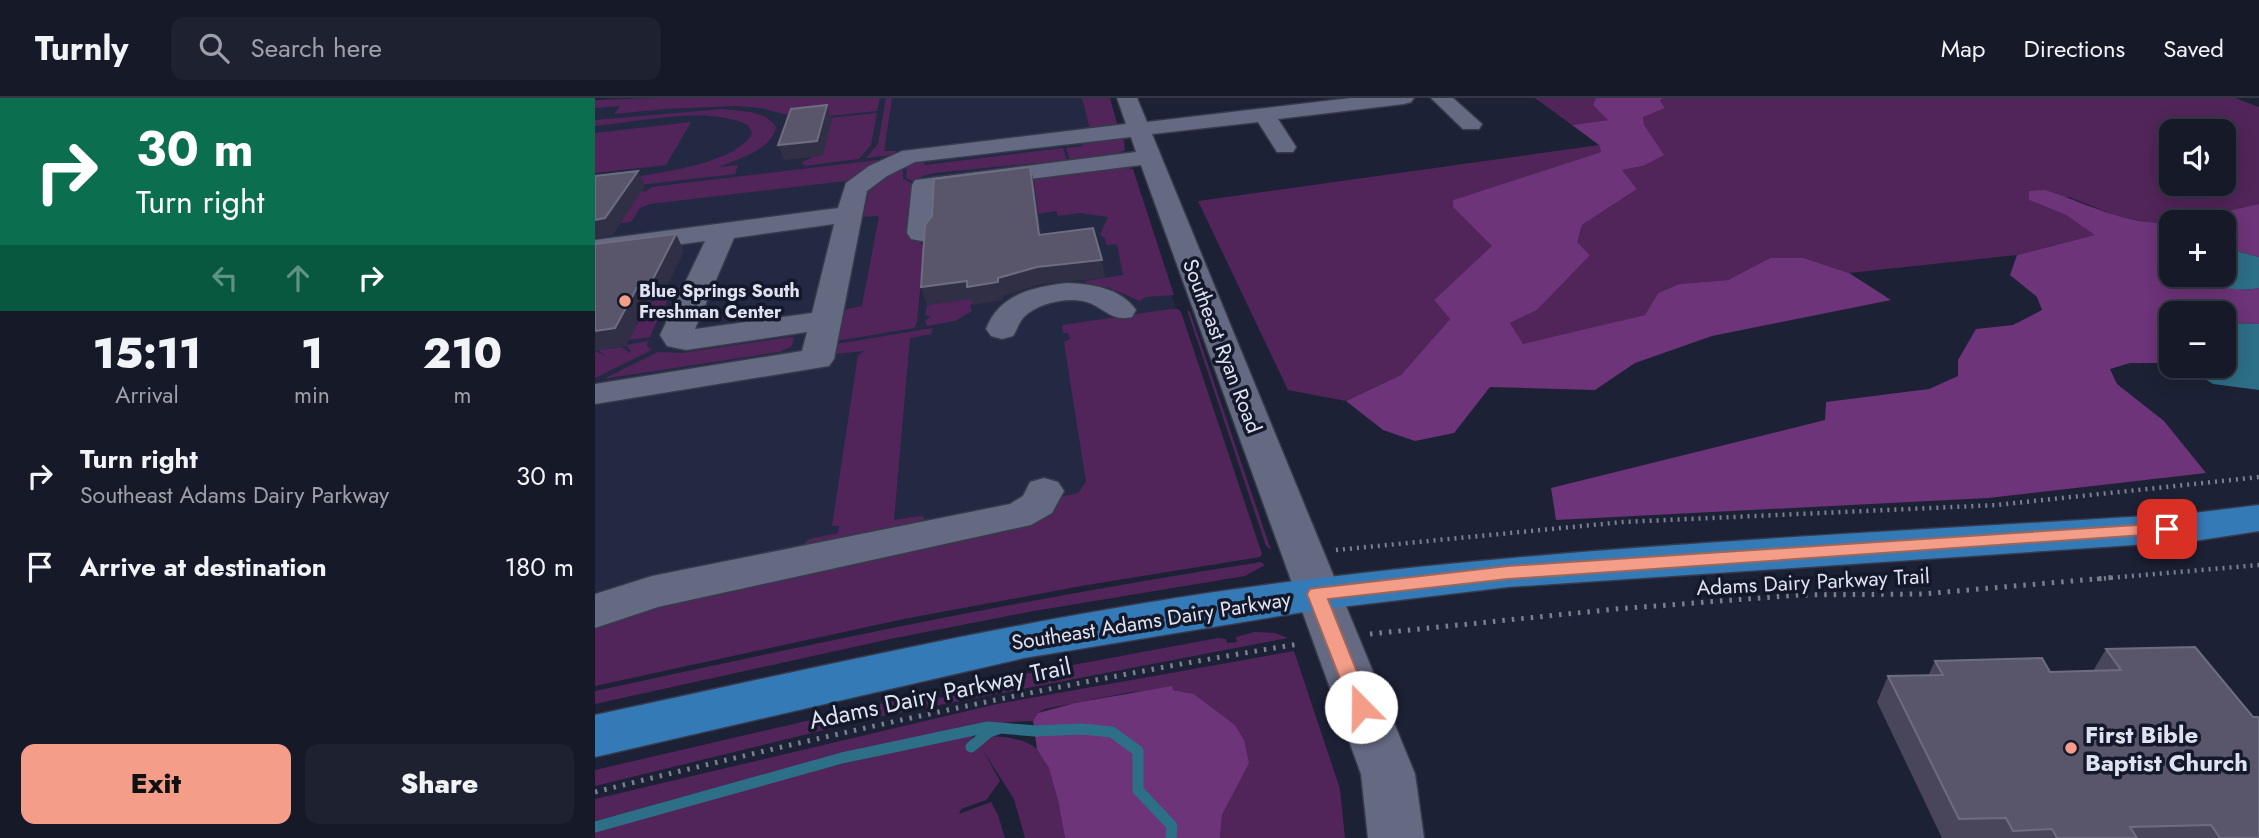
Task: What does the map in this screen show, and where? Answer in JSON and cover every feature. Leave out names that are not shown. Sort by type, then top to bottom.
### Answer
[{"type":"main road","name":"Southeast Adams Dairy Parkway","points":[[595,736],[1320,573],[1508,572],[2181,528],[2259,518]]},
{"type":"street","name":"Southeast Ryan Road","points":[[1127,98],[1143,144],[1320,573],[1388,774],[1396,838]]},
{"type":"street","points":[[921,233],[924,185],[1143,144],[1265,115],[1404,98]]},
{"type":"street","points":[[1441,98],[1471,124]]},
{"type":"street","points":[[1265,115],[1285,147]]},
{"type":"street","points":[[595,394],[817,359],[855,188],[878,171],[910,156],[1143,144]]},
{"type":"street","points":[[595,248],[850,214]]},
{"type":"street","points":[[724,230],[676,335],[678,339],[826,320]]},
{"type":"street","points":[[1002,329],[1008,312],[1038,298],[1066,293],[1100,296],[1121,310]]},
{"type":"street","points":[[595,611],[652,592],[1017,516],[1036,507],[1044,491]]},
{"type":"path","points":[[1320,573],[1623,522],[1997,505],[2259,477]]},
{"type":"path","name":"Adams Dairy Parkway Trail","points":[[1369,634],[1721,601],[1799,595],[1922,594],[2259,565]]},
{"type":"path","name":"Adams Dairy Parkway Trail","points":[[595,792],[886,721],[1295,645]]},
{"type":"shaded area","points":[[880,98],[877,111],[802,119],[761,108],[735,106],[614,114],[620,106],[595,108],[595,100]]},
{"type":"shaded area","points":[[886,98],[892,98],[884,151],[896,151],[894,155],[866,158],[878,144]]},
{"type":"shaded area","points":[[1082,98],[1110,98],[1118,127],[1090,129]]},
{"type":"shaded area","points":[[1108,98],[1251,541],[595,665],[595,100]]},
{"type":"shaded area","points":[[1535,98],[1596,98],[1593,105],[1609,120],[1572,125]]},
{"type":"shaded area","points":[[1596,98],[1664,98],[1660,100],[1665,108],[1643,117],[1644,125],[1664,155],[1643,166],[1622,170],[1637,189],[1582,225],[1577,242],[1590,255],[1537,310],[1510,323],[1523,344],[1645,315],[1658,293],[1679,284],[1728,280],[1770,258],[1804,258],[1849,273],[1891,300],[1712,336],[1635,363],[1595,390],[1490,387],[1454,433],[1415,441],[1383,430],[1346,401],[1401,375],[1450,319],[1434,300],[1492,246],[1453,207],[1453,200],[1601,152],[1599,145],[1572,125],[1608,120],[1593,105]]},
{"type":"shaded area","points":[[1664,98],[2235,98],[2259,107],[2259,204],[2235,210],[2159,210],[2159,224],[2155,224],[2117,216],[2069,197],[2029,200],[2066,215],[2096,235],[2017,255],[1849,273],[1804,258],[1770,258],[1728,280],[1679,284],[1658,293],[1645,315],[1523,345],[1510,323],[1537,310],[1589,254],[1576,242],[1582,225],[1637,189],[1622,170],[1644,166],[1643,116],[1665,108],[1660,100]]},
{"type":"shaded area","points":[[722,109],[759,114],[776,127],[768,142],[761,148],[719,167],[738,165],[735,174],[595,190],[595,182],[656,174],[705,163],[742,145],[752,133],[748,125],[713,116],[673,116],[595,126],[595,120]]},
{"type":"shaded area","points":[[877,113],[871,145],[859,159],[804,166],[802,162],[811,158],[828,118]]},
{"type":"shaded area","points":[[691,122],[666,165],[595,173],[595,133]]},
{"type":"shaded area","points":[[1119,136],[1124,140],[1125,150],[1108,157],[1071,163],[1066,148],[1083,146],[1082,141]]},
{"type":"shaded area","points":[[1599,145],[1601,152],[1453,200],[1453,207],[1493,246],[1434,300],[1450,319],[1401,375],[1346,401],[1288,390],[1198,201]]},
{"type":"shaded area","points":[[1063,148],[1068,164],[1036,168],[1035,163],[934,173],[922,176],[917,183],[906,178],[907,163],[924,161],[925,165]]},
{"type":"shaded area","points":[[886,159],[846,181],[650,204],[640,208],[631,222],[621,223],[616,195],[646,191],[651,187]]},
{"type":"shaded area","points":[[903,165],[903,179],[916,185],[921,244],[924,246],[917,322],[914,328],[836,341],[843,310],[862,306],[879,216],[863,217],[869,190]]},
{"type":"shaded area","points":[[1118,167],[1133,169],[1174,295],[1145,297],[1140,301],[1107,287],[1086,285],[1085,281],[1123,275],[1117,244],[1106,245],[1105,238],[1100,235],[1108,217],[1080,213],[1058,216],[1056,211],[1038,214],[1027,175]]},
{"type":"shaded area","points":[[2045,190],[2123,217],[2159,223],[2159,287],[2259,288],[2259,324],[2236,323],[2236,301],[2159,301],[2159,363],[2130,363],[2110,369],[2117,384],[2164,421],[2206,473],[1988,498],[1556,520],[1551,488],[1825,420],[1826,402],[1929,389],[1958,376],[1958,360],[1976,329],[2013,325],[2042,310],[2037,297],[2010,275],[2017,255],[2095,235],[2066,215],[2029,200],[2029,191]]},
{"type":"shaded area","points":[[2259,204],[2259,257],[2236,251],[2236,210],[2233,210]]},
{"type":"shaded area","points":[[2236,251],[2259,257],[2259,288],[2220,287],[2236,287]]},
{"type":"shaded area","points":[[669,297],[664,307],[655,308],[652,316],[660,314],[650,337],[629,340],[648,302]]},
{"type":"shaded area","points":[[972,298],[972,311],[955,321],[927,326],[925,321],[931,316],[925,315],[927,305]]},
{"type":"shaded area","points":[[1171,309],[1181,312],[1262,554],[1260,557],[904,619],[595,686],[595,623],[633,611],[708,596],[709,592],[1054,510],[1059,497],[1078,493],[1086,482],[1064,342],[1070,339],[1068,333],[1063,333],[1062,325]]},
{"type":"shaded area","points":[[1187,310],[1190,312],[1271,550],[1266,546]]},
{"type":"shaded area","points":[[2236,323],[2259,324],[2259,390],[2213,384],[2203,378],[2236,378]]},
{"type":"shaded area","points":[[933,328],[931,334],[910,338],[894,520],[920,516],[924,517],[924,522],[801,547],[809,539],[838,533],[839,526],[832,526],[858,355],[865,351],[834,354],[836,344]]},
{"type":"shaded area","points":[[794,338],[792,346],[779,352],[603,379],[658,352],[682,353]]},
{"type":"shaded area","points":[[648,341],[647,346],[652,350],[595,378],[595,351],[606,356],[598,350],[622,347],[629,353],[631,351],[626,345]]},
{"type":"shaded area","points":[[1261,562],[1265,565],[1245,576],[1034,611],[890,639],[595,704],[595,691],[761,655],[1010,605]]},
{"type":"shaded area","points":[[1254,632],[1275,633],[1288,638],[877,717],[595,786],[595,770],[931,692],[939,692],[939,698],[951,696],[952,689],[959,686],[1218,638],[1226,639],[1227,643],[1237,642],[1236,637]]},
{"type":"shaded area","points":[[1294,651],[1340,789],[1345,838],[1220,838],[1222,815],[1248,763],[1235,725],[1194,694],[1173,690],[1131,692],[1045,709],[1038,713],[1033,721],[959,729],[849,753],[595,821],[595,799],[997,704]]},
{"type":"shaded area","points":[[1172,686],[1173,690],[1194,694],[1235,725],[1244,740],[1249,763],[1222,815],[1220,838],[1065,838],[1049,768],[1037,749],[1033,721],[1038,713],[1075,703]]},
{"type":"shaded area","points":[[975,733],[967,747],[970,750],[976,749],[989,736],[1020,740],[1032,745],[1043,756],[1053,778],[1065,838],[1025,838],[1014,799],[982,749],[1000,781],[986,800],[961,809],[959,814],[991,802],[1005,838],[595,838],[595,829],[786,777]]},
{"type":"building","points":[[827,105],[817,141],[778,145],[791,109]]},
{"type":"building","points":[[1030,167],[1039,235],[1093,228],[1102,260],[1037,267],[998,278],[998,282],[967,287],[967,281],[921,287],[925,225],[932,216],[934,179]]},
{"type":"building","points":[[638,171],[605,218],[595,220],[595,176]]},
{"type":"building","points":[[676,234],[651,283],[639,284],[615,328],[595,331],[595,244]]},
{"type":"building","name":"First Bible Baptist Church","points":[[2195,647],[2253,717],[2259,718],[2259,838],[2220,838],[2211,825],[2130,827],[2137,838],[2057,838],[2052,829],[2013,831],[2006,818],[1959,819],[1888,676],[1943,675],[1935,661],[2042,658],[2050,672],[2121,670],[2106,649]]},
{"type":"waterway","points":[[595,827],[842,758],[988,727],[1035,731],[1082,729],[1112,732],[1138,751],[1138,790],[1172,826],[1171,838]]},
{"type":"waterway","points":[[971,747],[989,732],[998,729]]},
{"type":"place","name":"Blue Springs South Freshman Center","points":[[625,301]]},
{"type":"place","name":"First Bible Baptist Church","points":[[2071,748]]},
{"type":"route","points":[[1361,707],[1316,594],[1508,572],[2167,529]]}]
